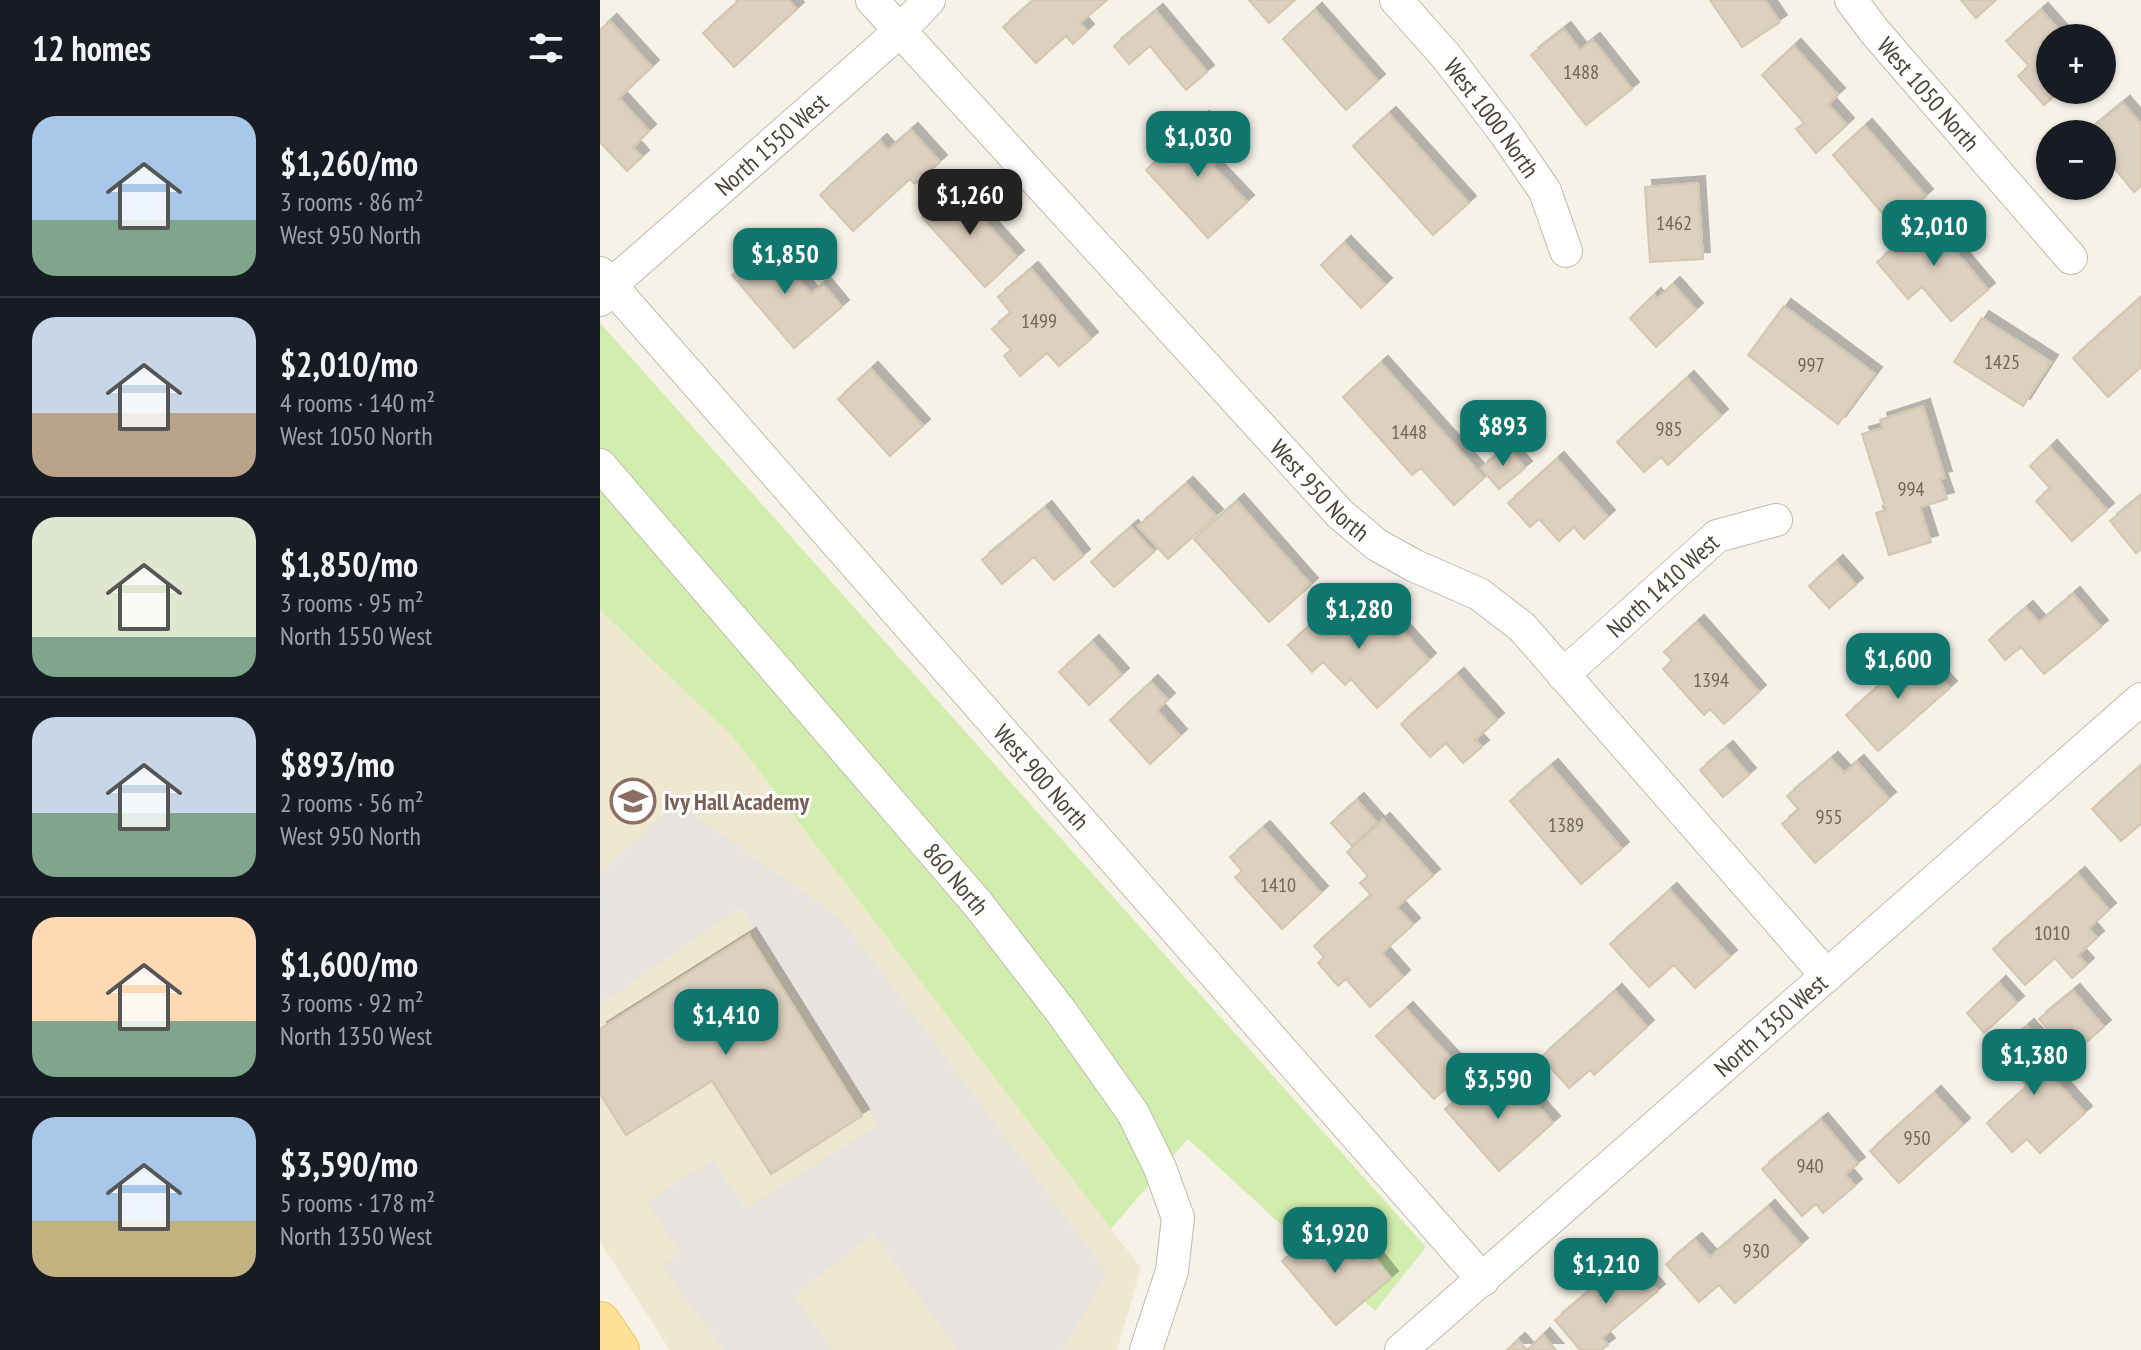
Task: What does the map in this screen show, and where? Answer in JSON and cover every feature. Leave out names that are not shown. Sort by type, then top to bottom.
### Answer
[{"type":"main road","points":[[600,1322],[619,1350]]},
{"type":"street","name":"West 950 North","points":[[872,0],[1340,514],[1377,545],[1415,566],[1479,594],[1522,627],[1827,976]]},
{"type":"street","name":"North 1550 West","points":[[604,286],[900,31],[929,0]]},
{"type":"street","name":"West 1000 North","points":[[1396,0],[1446,56],[1545,191],[1566,251]]},
{"type":"street","name":"West 1050 North","points":[[1851,0],[1875,32],[2071,258]]},
{"type":"street","name":"West 900 North","points":[[604,286],[1483,1280]]},
{"type":"street","name":"860 North","points":[[600,465],[978,904],[1063,1014],[1133,1113],[1160,1168],[1178,1218],[1172,1271],[1146,1350]]},
{"type":"street","name":"North 1410 West","points":[[1563,675],[1717,536],[1776,520]]},
{"type":"street","name":"North 1350 West","points":[[1401,1350],[2141,699]]},
{"type":"shaded area","points":[[600,610],[733,737],[1141,1268],[1117,1350],[670,1350],[600,1242]]},
{"type":"shaded area","points":[[676,802],[841,919],[1107,1273],[1063,1350],[959,1350],[873,1234],[793,1296],[833,1350],[724,1350],[662,1265],[681,1252],[647,1202],[712,1160],[745,1209],[878,1125],[741,907],[600,1004],[600,873]]},
{"type":"green space","points":[[600,323],[1426,1247],[1375,1311],[1188,1139],[1111,1229],[733,737],[600,610]]},
{"type":"building","points":[[736,0],[789,0],[797,9],[734,67],[703,33],[738,2]]},
{"type":"building","points":[[1034,0],[1107,0],[1080,23],[1087,31],[1073,44],[1066,36],[1036,63],[1003,27]]},
{"type":"building","points":[[1249,0],[1295,0],[1269,23]]},
{"type":"building","points":[[1710,0],[1765,0],[1780,22],[1742,47]]},
{"type":"building","points":[[1961,0],[1996,0],[1976,18]]},
{"type":"building","points":[[1315,10],[1378,81],[1346,110],[1283,39]]},
{"type":"building","points":[[2041,10],[2054,24],[2036,24],[2036,96],[2018,76],[2029,66],[2006,41]]},
{"type":"building","points":[[1156,11],[1207,72],[1186,90],[1150,46],[1129,64],[1114,46]]},
{"type":"building","points":[[610,21],[652,67],[619,98],[649,131],[633,147],[642,157],[627,171],[600,142],[600,30]]},
{"type":"building","points":[[1564,29],[1580,50],[1593,40],[1632,89],[1586,125],[1531,55]]},
{"type":"building","points":[[1794,46],[1838,95],[1828,104],[1847,125],[1816,153],[1796,129],[1804,123],[1762,75]]},
{"type":"building","points":[[2123,103],[2141,124],[2141,186],[2134,192],[2116,170],[2116,120],[2102,120]]},
{"type":"building","points":[[1389,114],[1469,203],[1433,235],[1353,146]]},
{"type":"building","points":[[1202,118],[1230,149],[1212,165],[1247,202],[1208,238],[1146,170]]},
{"type":"building","points":[[1865,126],[1926,196],[1893,226],[1833,155]]},
{"type":"building","points":[[911,130],[940,162],[915,184],[910,179],[853,231],[820,195],[880,141],[888,150]]},
{"type":"building","points":[[1698,183],[1703,259],[1650,262],[1645,187]]},
{"type":"building","points":[[954,187],[1017,257],[985,287],[922,217]]},
{"type":"building","points":[[1936,212],[1959,241],[1952,247],[1988,290],[1951,321],[1922,287],[1908,299],[1877,262]]},
{"type":"building","points":[[1344,243],[1385,285],[1361,308],[1321,265]]},
{"type":"building","points":[[769,244],[811,294],[823,284],[842,307],[794,348],[732,275]]},
{"type":"building","points":[[1031,269],[1091,339],[1059,366],[1047,353],[1020,376],[1004,356],[1011,350],[992,329],[1011,313],[998,297]]},
{"type":"building","points":[[1673,284],[1696,310],[1656,347],[1630,318],[1654,295],[1657,299]]},
{"type":"building","points":[[2141,297],[2141,367],[2108,397],[2073,358]]},
{"type":"building","points":[[1784,306],[1875,374],[1838,424],[1748,355]]},
{"type":"building","points":[[1982,318],[2051,362],[2023,406],[1954,362]]},
{"type":"building","points":[[1381,363],[1484,478],[1454,505],[1421,468],[1412,475],[1343,397]]},
{"type":"building","points":[[871,369],[923,426],[890,456],[838,399]]},
{"type":"building","points":[[1687,378],[1721,416],[1668,465],[1661,457],[1644,472],[1617,442]]},
{"type":"building","points":[[1923,406],[1945,478],[1940,479],[1947,499],[1920,507],[1931,542],[1889,555],[1876,513],[1886,510],[1862,434],[1883,428],[1880,420]]},
{"type":"building","points":[[1507,446],[1525,468],[1499,489],[1481,468]]},
{"type":"building","points":[[2050,447],[2107,510],[2072,541],[2036,501],[2050,488],[2030,466]]},
{"type":"building","points":[[1557,459],[1608,517],[1584,539],[1574,527],[1559,541],[1539,519],[1530,527],[1508,503]]},
{"type":"building","points":[[1186,484],[1216,516],[1168,559],[1138,526]]},
{"type":"building","points":[[2141,495],[2141,549],[2136,553],[2110,521]]},
{"type":"building","points":[[1237,501],[1311,585],[1269,622],[1194,539]]},
{"type":"building","points":[[1045,508],[1083,556],[1054,580],[1034,557],[1002,584],[982,560]]},
{"type":"building","points":[[1131,527],[1154,552],[1114,587],[1091,562]]},
{"type":"building","points":[[1836,562],[1856,585],[1829,608],[1809,586]]},
{"type":"building","points":[[2073,594],[2101,627],[2044,674],[2021,647],[2005,660],[1989,640],[2026,608],[2039,623]]},
{"type":"building","points":[[1342,596],[1365,621],[1372,614],[1394,638],[1402,630],[1429,660],[1377,708],[1351,679],[1345,685],[1323,662],[1312,672],[1288,645]]},
{"type":"building","points":[[1697,622],[1759,692],[1724,724],[1710,709],[1704,715],[1663,669],[1672,660],[1664,652]]},
{"type":"building","points":[[1092,642],[1122,675],[1089,705],[1059,672]]},
{"type":"building","points":[[1917,652],[1950,688],[1878,751],[1846,715]]},
{"type":"building","points":[[1457,675],[1497,720],[1475,740],[1482,747],[1463,763],[1446,743],[1430,757],[1401,724]]},
{"type":"building","points":[[1151,682],[1168,700],[1157,710],[1180,736],[1150,764],[1110,720]]},
{"type":"building","points":[[1726,748],[1749,775],[1723,797],[1700,770]]},
{"type":"building","points":[[1831,759],[1844,773],[1857,762],[1889,799],[1815,863],[1782,824],[1799,810],[1787,796]]},
{"type":"building","points":[[2141,765],[2141,824],[2121,841],[2092,809]]},
{"type":"building","points":[[1551,766],[1622,849],[1581,884],[1510,801]]},
{"type":"building","points":[[1357,800],[1377,823],[1352,846],[1331,823]]},
{"type":"building","points":[[1383,820],[1433,876],[1397,907],[1413,925],[1382,953],[1403,977],[1370,1007],[1346,979],[1338,986],[1318,963],[1324,957],[1314,946],[1371,895],[1360,883],[1368,876],[1347,852]]},
{"type":"building","points":[[1263,828],[1321,893],[1282,929],[1235,877],[1242,871],[1230,857]]},
{"type":"building","points":[[2078,874],[2109,910],[2089,928],[2097,938],[2078,955],[2087,965],[2072,978],[2055,958],[2025,985],[1993,949]]},
{"type":"building","points":[[1670,890],[1730,957],[1695,988],[1674,965],[1649,987],[1610,944]]},
{"type":"building","points":[[749,935],[862,1116],[771,1174],[712,1081],[626,1135],[600,1094],[600,1029]]},
{"type":"building","points":[[1999,983],[2017,1003],[1984,1033],[1967,1013]]},
{"type":"building","points":[[1615,991],[1647,1027],[1594,1075],[1590,1070],[1569,1088],[1541,1057]]},
{"type":"building","points":[[2073,991],[2104,1027],[2070,1056],[2039,1019]]},
{"type":"building","points":[[1406,1009],[1464,1072],[1434,1099],[1376,1036]]},
{"type":"building","points":[[2027,1026],[2061,1063],[2050,1074],[2085,1113],[2040,1153],[2027,1139],[2012,1152],[1987,1123],[2027,1086],[1997,1053]]},
{"type":"building","points":[[1485,1073],[1515,1106],[1528,1095],[1553,1123],[1499,1171],[1445,1109]]},
{"type":"building","points":[[1934,1093],[1963,1125],[1899,1183],[1870,1151]]},
{"type":"building","points":[[1821,1120],[1858,1164],[1845,1174],[1855,1186],[1823,1213],[1816,1204],[1802,1216],[1762,1169]]},
{"type":"building","points":[[1768,1207],[1801,1245],[1735,1303],[1719,1285],[1699,1302],[1666,1264],[1695,1240],[1710,1257]]},
{"type":"building","points":[[1324,1227],[1353,1261],[1368,1249],[1391,1278],[1336,1325],[1282,1261]]},
{"type":"building","points":[[1629,1257],[1658,1291],[1602,1338],[1608,1345],[1601,1350],[1580,1350],[1555,1320]]},
{"type":"building","points":[[1543,1335],[1556,1350],[1527,1350]]},
{"type":"building","points":[[1518,1340],[1527,1350],[1507,1350]]},
{"type":"place","name":"Ivy Hall Academy","points":[[633,801]]}]
